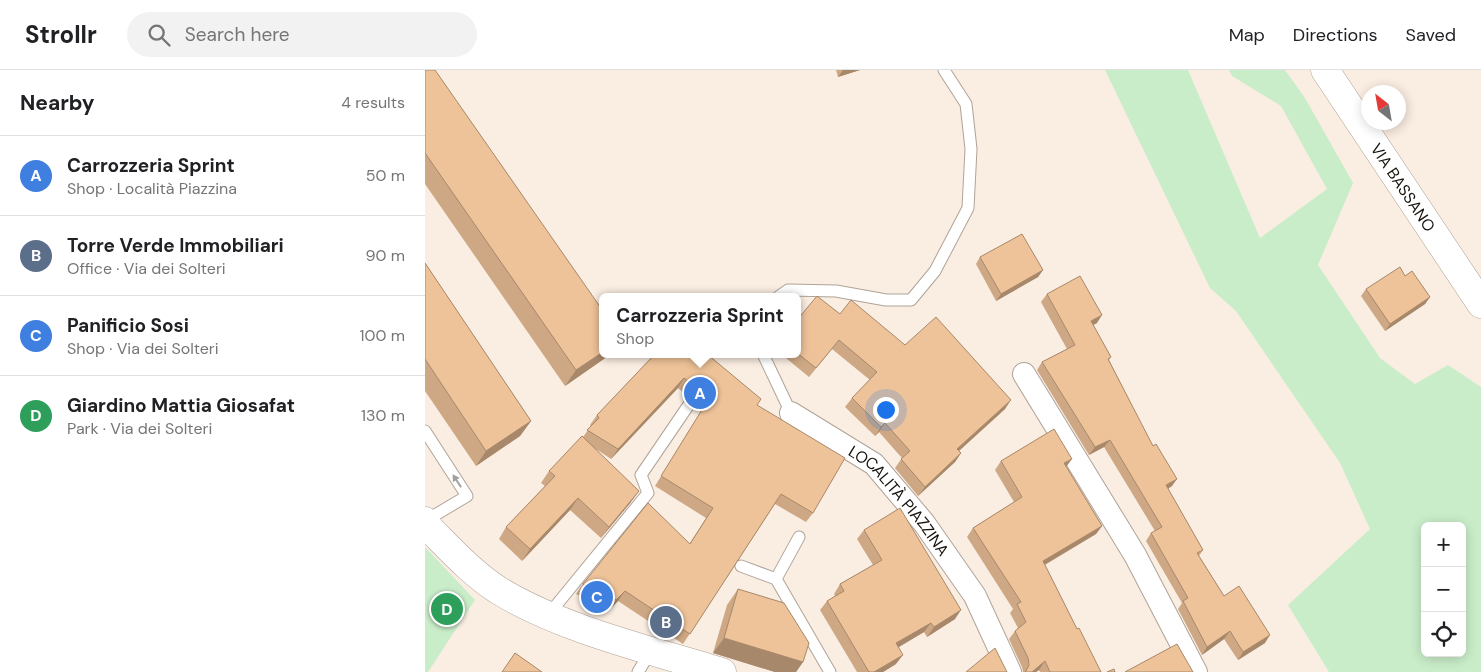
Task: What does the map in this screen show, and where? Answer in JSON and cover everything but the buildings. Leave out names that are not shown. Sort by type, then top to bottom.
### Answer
[{"type":"street","name":"VIA BASSANO","points":[[1325,70],[1481,304]]},
{"type":"street","points":[[1024,374],[1135,555],[1196,672]]},
{"type":"street","name":"LOCALITÀ PIAZZINA","points":[[791,413],[873,464],[923,523],[975,596],[1010,672]]},
{"type":"street","points":[[425,521],[430,529],[475,573],[499,590],[549,614],[607,637],[645,661],[722,672]]},
{"type":"lane","points":[[784,293],[788,290],[836,291],[886,300],[911,300],[935,271],[968,208],[971,149],[966,104],[944,70]]},
{"type":"lane","name":"LOCALITÀ PIAZZINA","points":[[765,358],[791,413]]},
{"type":"lane","points":[[549,614],[648,493],[641,475],[690,403]]},
{"type":"lane","points":[[425,431],[467,496],[425,521]]},
{"type":"lane","points":[[776,579],[799,537]]},
{"type":"lane","points":[[741,566],[776,579],[830,672]]},
{"type":"green space","points":[[1105,70],[1188,70],[1260,238],[1327,189],[1281,106],[1232,76],[1229,70],[1285,70],[1305,98],[1353,183],[1318,265],[1380,358],[1415,384],[1448,365],[1481,387],[1481,672],[1329,672],[1288,605],[1370,529],[1340,463],[1236,311],[1210,288]]},
{"type":"green space","points":[[425,547],[475,600],[428,672],[425,672]]},
{"type":"place","name":"Carrozzeria Sprint","points":[[700,393]]},
{"type":"place","name":"Panificio Sosi","points":[[597,597]]},
{"type":"place","name":"Giardino Mattia Giosafat","points":[[447,609]]},
{"type":"place","name":"Torre Verde Immobiliari","points":[[666,622]]}]
